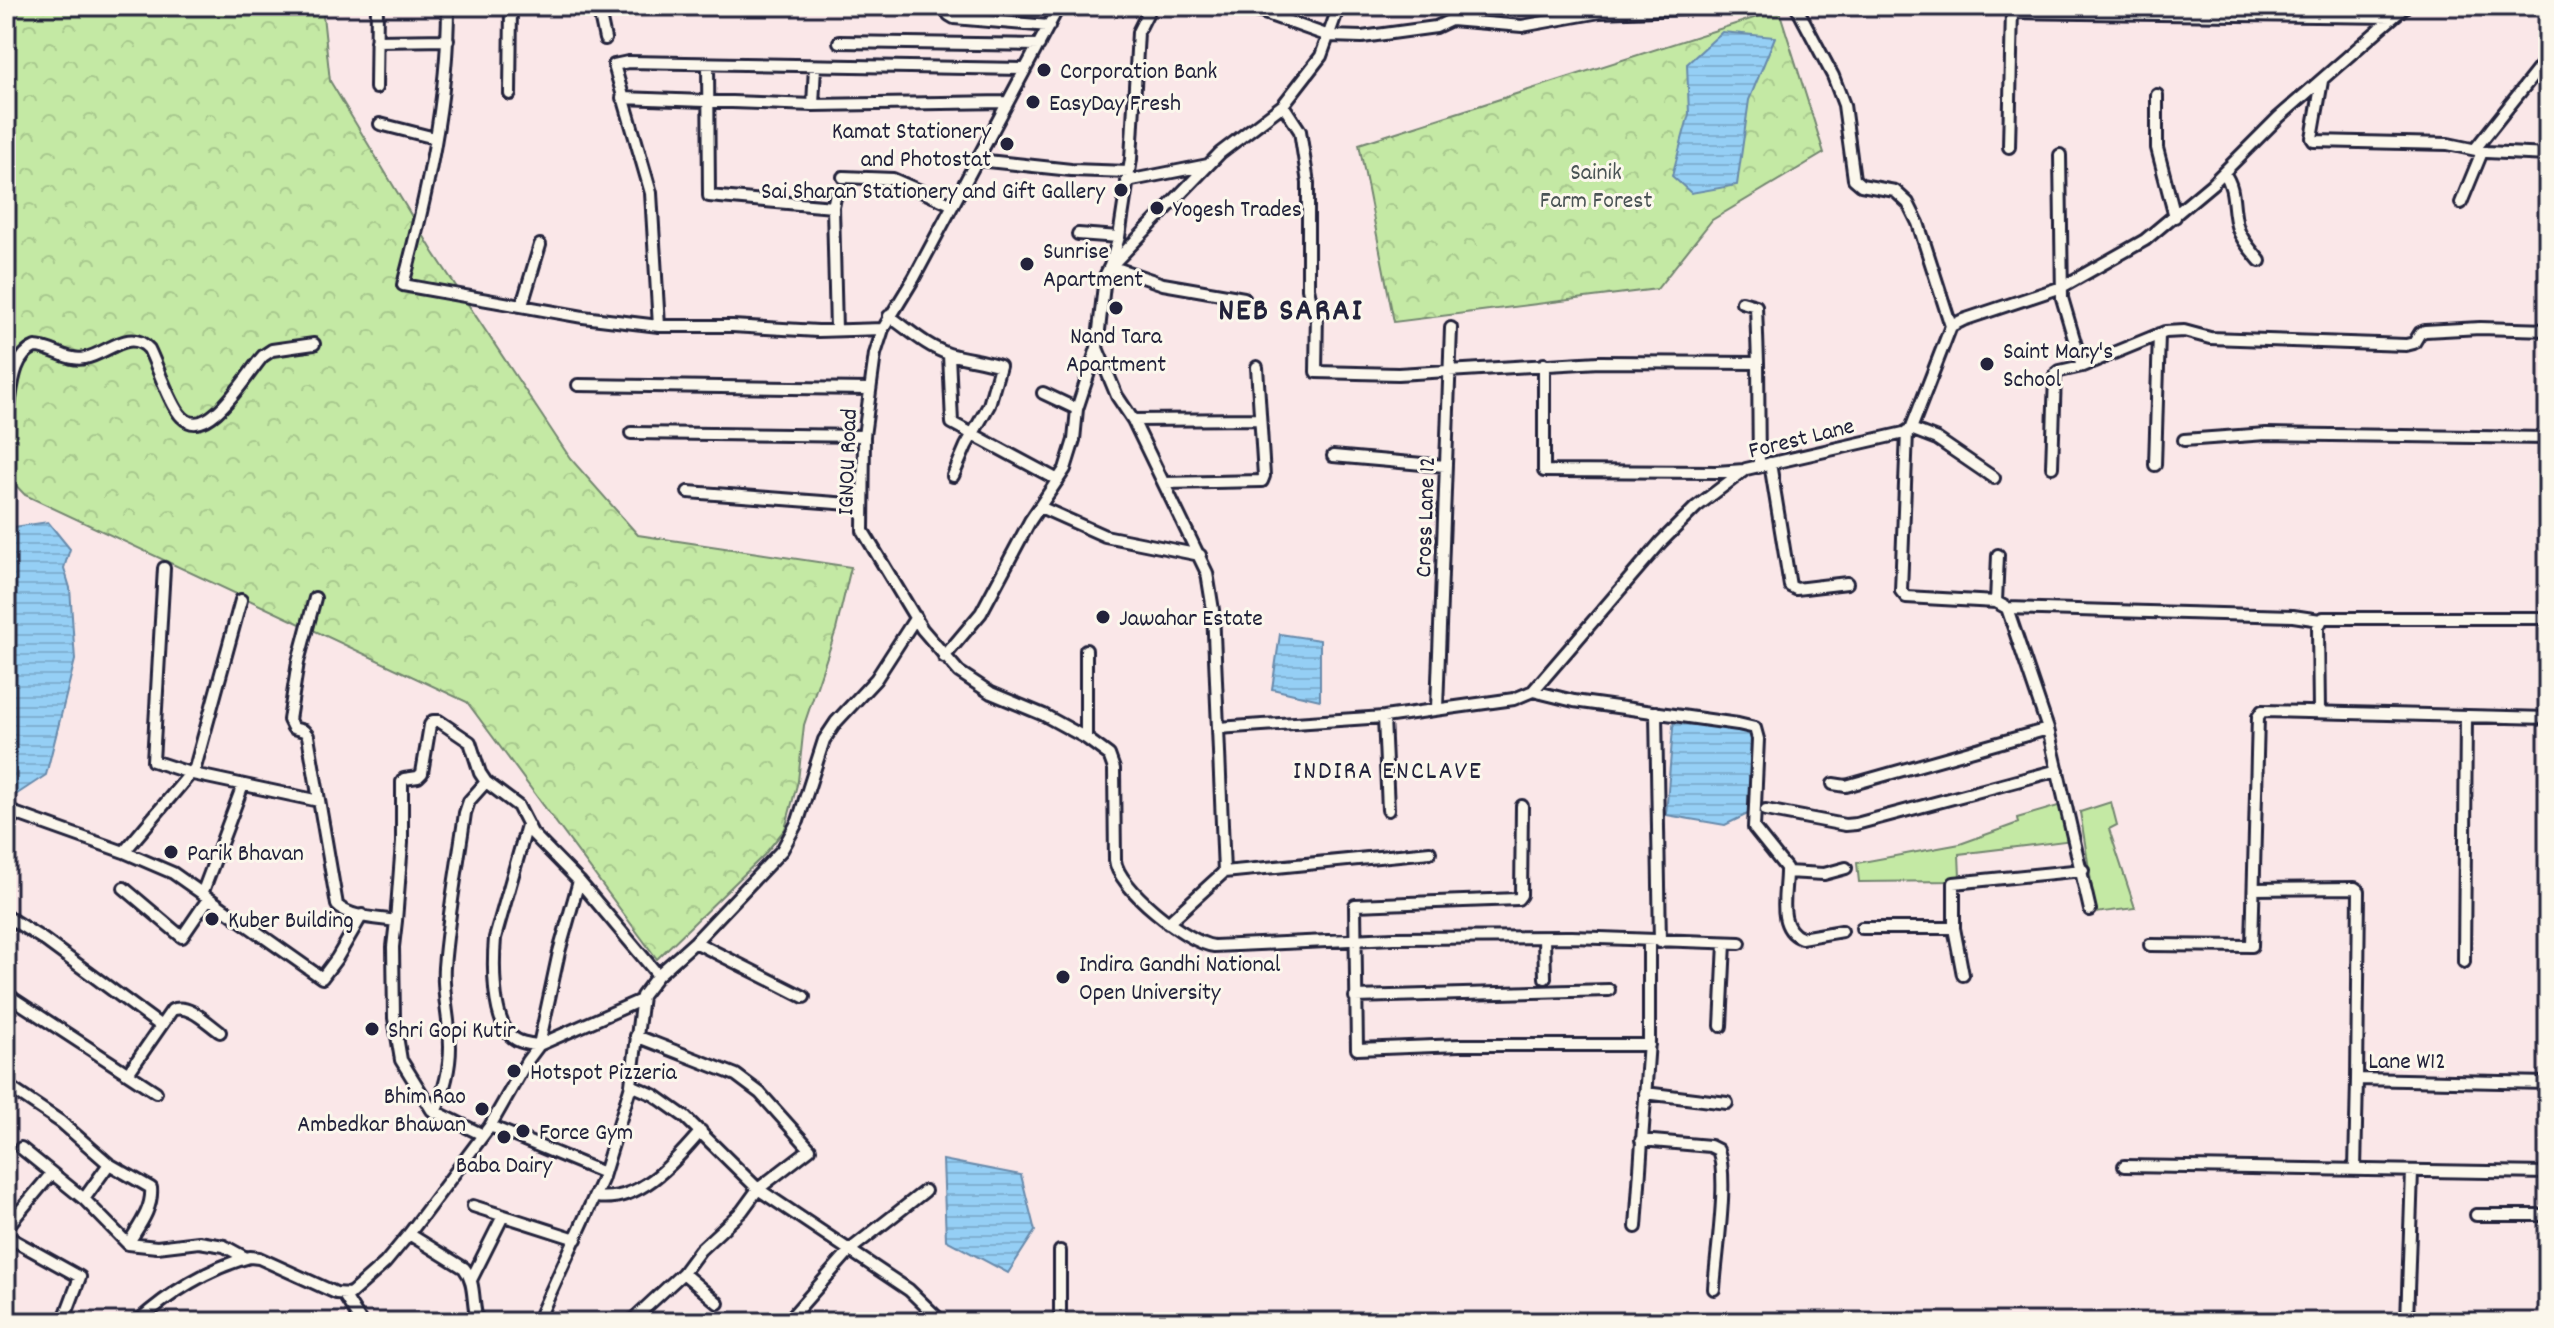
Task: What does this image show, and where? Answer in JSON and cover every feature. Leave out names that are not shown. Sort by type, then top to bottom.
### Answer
[{"type":"street","points":[[376,88],[377,6]]},
{"type":"street","points":[[448,6],[448,40],[427,196],[403,285],[583,317],[659,326],[883,329]]},
{"type":"street","points":[[510,94],[511,6]]},
{"type":"street","points":[[598,6],[605,39]]},
{"type":"street","points":[[945,6],[954,18],[1049,26]]},
{"type":"street","name":"IGNOU Road","points":[[1059,6],[914,278],[883,329],[864,436],[863,531],[922,629],[959,672],[991,693],[1044,715],[1086,738],[1109,755],[1113,764],[1115,860],[1118,873],[1168,923],[1198,943],[1214,946],[1394,938],[1740,943]]},
{"type":"street","points":[[944,657],[981,613],[1070,454],[1077,409],[1097,348],[1105,276],[1119,237],[1128,176],[1138,32],[1151,6]]},
{"type":"street","points":[[1226,6],[1261,12],[1329,36],[1362,37],[1436,27],[1451,20],[1522,26],[1600,12],[1696,6]]},
{"type":"street","points":[[1110,266],[1220,153],[1283,105],[1321,56],[1339,6]]},
{"type":"street","points":[[1796,6],[1833,76],[1844,105],[1854,179],[1861,185],[1895,191],[1908,203],[1918,223],[1951,326],[1909,430],[1902,594],[1906,597],[1996,602],[2007,608],[2293,616],[2320,620],[2327,616],[2548,618]]},
{"type":"street","points":[[1951,326],[2062,287],[2135,246],[2175,217],[2279,117],[2406,6]]},
{"type":"street","points":[[2009,147],[2012,9],[2393,17]]},
{"type":"street","points":[[376,41],[448,40]]},
{"type":"street","points":[[839,42],[1039,45]]},
{"type":"street","points":[[2461,203],[2478,151],[2548,57]]},
{"type":"street","points":[[659,326],[651,193],[614,65],[628,62],[1023,69]]},
{"type":"street","points":[[708,64],[709,196],[833,207]]},
{"type":"street","points":[[813,105],[815,66]]},
{"type":"street","points":[[2322,81],[2314,141],[2448,144],[2478,151],[2548,155]]},
{"type":"street","points":[[2157,95],[2157,148],[2175,217]]},
{"type":"street","points":[[622,98],[813,105],[1006,102]]},
{"type":"street","points":[[1283,105],[1300,131],[1308,183],[1308,288],[1317,315],[1314,371],[1398,374],[1544,364],[1758,363]]},
{"type":"street","points":[[380,124],[435,138]]},
{"type":"street","points":[[2060,155],[2062,287],[2068,325],[2082,366]]},
{"type":"street","points":[[978,160],[1128,176],[1208,165]]},
{"type":"street","points":[[2224,173],[2232,186],[2240,235],[2260,261]]},
{"type":"street","points":[[843,177],[893,179],[953,205]]},
{"type":"street","points":[[836,193],[833,207],[836,330]]},
{"type":"street","points":[[1078,234],[1119,237]]},
{"type":"street","points":[[522,305],[540,245]]},
{"type":"street","points":[[1110,266],[1163,284],[1244,298]]},
{"type":"street","points":[[1742,302],[1756,306],[1759,467]]},
{"type":"street","points":[[889,316],[922,340],[949,354],[981,359],[1000,366],[989,405],[953,476]]},
{"type":"street","name":"Cross Lane 12","points":[[1437,708],[1451,328]]},
{"type":"street","points":[[2052,467],[2054,378],[2060,371],[2082,366],[2159,334],[2178,330],[2210,338],[2406,345],[2414,343],[2425,331],[2548,330]]},
{"type":"street","points":[[2155,465],[2159,334]]},
{"type":"street","points":[[6,420],[16,368],[23,355],[35,347],[83,359],[127,340],[140,341],[149,349],[180,416],[192,423],[217,414],[263,356],[272,350],[314,344]]},
{"type":"street","points":[[1097,348],[1117,396],[1133,420],[1200,555],[1211,586],[1224,872]]},
{"type":"street","points":[[949,354],[952,423],[1058,480]]},
{"type":"street","points":[[1544,364],[1544,471],[1702,472],[1746,469]]},
{"type":"street","points":[[1165,483],[1262,481],[1264,471],[1257,367]]},
{"type":"street","points":[[578,385],[870,389]]},
{"type":"street","points":[[1043,393],[1077,409]]},
{"type":"street","points":[[1133,420],[1259,419]]},
{"type":"street","points":[[1909,430],[1937,439],[1994,478]]},
{"type":"street","name":"Forest Lane","points":[[1533,691],[1661,542],[1696,507],[1746,469],[1909,430]]},
{"type":"street","points":[[631,433],[864,436]]},
{"type":"street","points":[[2184,440],[2266,434],[2548,438]]},
{"type":"street","points":[[1333,456],[1445,466]]},
{"type":"street","points":[[1770,463],[1790,586],[1796,589],[1847,583]]},
{"type":"street","points":[[688,492],[863,505]]},
{"type":"street","points":[[1040,507],[1105,536],[1200,555]]},
{"type":"street","points":[[1996,602],[1998,555]]},
{"type":"street","points":[[164,568],[152,759],[157,764],[193,774],[319,801]]},
{"type":"street","points":[[315,598],[298,662],[289,720],[293,728],[304,731],[308,736],[337,906],[362,915],[396,921]]},
{"type":"street","points":[[124,852],[193,774],[241,600]]},
{"type":"street","points":[[2007,608],[2048,729],[2090,910]]},
{"type":"street","points":[[537,1322],[596,1197],[604,1173],[631,1085],[641,1000],[658,975],[695,942],[782,850],[798,821],[824,740],[836,722],[876,679],[916,617]]},
{"type":"street","points":[[2319,712],[2320,620]]},
{"type":"street","points":[[1086,650],[1086,738]]},
{"type":"street","points":[[1218,728],[1384,717],[1514,699],[1533,691],[1561,699],[1755,728],[1758,739],[1754,828],[1781,859],[1786,872],[1785,917],[1796,936],[1842,931]]},
{"type":"street","points":[[2150,945],[2250,947],[2252,944],[2259,715],[2266,710],[2548,718]]},
{"type":"street","points":[[1636,1227],[1655,942],[1656,712]]},
{"type":"street","points":[[2464,962],[2466,716]]},
{"type":"street","points":[[1384,717],[1388,810]]},
{"type":"street","points":[[604,1173],[435,1113],[411,1079],[397,1047],[393,947],[402,843],[402,782],[405,778],[418,777],[422,773],[431,723],[436,720],[442,722],[470,742],[486,782],[518,806],[527,825],[658,975]]},
{"type":"street","points":[[1833,784],[1846,786],[2048,729]]},
{"type":"street","points":[[1766,810],[1845,825],[1856,824],[2058,770]]},
{"type":"street","points":[[435,1113],[444,1091],[449,1064],[444,969],[465,813],[469,801],[486,782]]},
{"type":"street","points":[[124,888],[182,937],[205,896],[243,785]]},
{"type":"street","points":[[1522,806],[1520,897],[1515,900],[1355,905],[1357,1049],[1460,1045],[1649,1045]]},
{"type":"street","points":[[6,810],[173,873],[322,978],[362,915]]},
{"type":"street","points":[[527,825],[495,938],[495,993],[508,1034],[521,1042],[539,1045],[641,1000]]},
{"type":"street","points":[[1168,923],[1224,872],[1430,852]]},
{"type":"street","points":[[1786,872],[1824,874],[1846,868]]},
{"type":"street","points":[[1963,975],[1954,928],[1952,887],[1957,881],[2083,870]]},
{"type":"street","points":[[344,1295],[355,1291],[385,1263],[409,1234],[487,1130],[539,1045],[559,952],[579,881]]},
{"type":"street","points":[[2254,889],[2355,888],[2359,891],[2357,1079]]},
{"type":"street","points":[[6,916],[43,939],[161,1026]]},
{"type":"street","points":[[1862,928],[1954,928]]},
{"type":"street","points":[[1544,938],[1545,978]]},
{"type":"street","points":[[695,942],[804,997]]},
{"type":"street","points":[[1721,1026],[1725,943]]},
{"type":"street","points":[[1355,997],[1609,990]]},
{"type":"street","points":[[6,1009],[10,996],[156,1092]]},
{"type":"street","points":[[129,1072],[172,1010],[181,1007],[220,1032]]},
{"type":"street","points":[[630,1322],[683,1273],[700,1250],[742,1211],[758,1189],[810,1149],[760,1093],[736,1075],[636,1036]]},
{"type":"street","name":"Lane W12","points":[[2355,1170],[2357,1079],[2548,1083]]},
{"type":"street","points":[[6,1085],[61,1122],[109,1164],[151,1188],[151,1203],[128,1244]]},
{"type":"street","points":[[631,1085],[662,1100],[701,1131],[758,1189],[909,1290],[942,1322]]},
{"type":"street","points":[[1645,1093],[1727,1103]]},
{"type":"street","points":[[596,1197],[615,1197],[665,1172],[701,1131]]},
{"type":"street","points":[[1641,1140],[1710,1146],[1718,1150],[1721,1199],[1714,1289]]},
{"type":"street","points":[[21,1148],[84,1199],[128,1244],[157,1247],[199,1242],[224,1246],[246,1258]]},
{"type":"street","points":[[84,1199],[109,1164]]},
{"type":"street","points":[[2124,1166],[2548,1173]]},
{"type":"street","points":[[2407,1322],[2412,1171]]},
{"type":"street","points":[[6,1228],[52,1173]]},
{"type":"street","points":[[787,1322],[851,1249],[925,1191]]},
{"type":"street","points":[[473,1206],[576,1239]]},
{"type":"street","points":[[2476,1215],[2548,1215]]},
{"type":"street","points":[[471,1280],[503,1216]]},
{"type":"street","points":[[409,1234],[464,1268],[471,1280],[478,1322]]},
{"type":"street","points":[[6,1236],[80,1277],[63,1322]]},
{"type":"street","points":[[1060,1251],[1060,1322]]},
{"type":"street","points":[[137,1322],[176,1292],[246,1258],[259,1258],[344,1295],[361,1322]]},
{"type":"street","points":[[683,1273],[718,1303]]},
{"type":"green space","points":[[6,6],[322,6],[330,81],[434,253],[570,458],[638,535],[851,567],[836,630],[804,725],[798,781],[785,829],[764,855],[657,959],[467,702],[25,495],[6,475]]},
{"type":"green space","name":"Sainik Farm Forest","points":[[1779,10],[1824,153],[1712,220],[1657,289],[1394,322],[1359,144]]},
{"type":"green space","points":[[2111,802],[2117,825],[2109,829],[2135,908],[2096,913],[2080,812]]},
{"type":"green space","points":[[2065,804],[2073,840],[1959,854],[1960,877],[1956,881],[1859,882],[1857,863],[1960,844],[2018,823],[2017,818]]},
{"type":"water","points":[[1722,32],[1775,37],[1749,100],[1737,185],[1691,193],[1672,176],[1689,114],[1687,64]]},
{"type":"water","points":[[48,522],[70,549],[64,568],[70,588],[75,660],[46,775],[11,798],[6,796],[6,528]]},
{"type":"water","points":[[1280,634],[1320,640],[1320,700],[1272,689]]},
{"type":"water","points":[[1674,716],[1759,727],[1756,810],[1725,825],[1666,815]]},
{"type":"water","points":[[943,1160],[1021,1175],[1035,1231],[1008,1273],[946,1240]]},
{"type":"place","name":"Corporation Bank","points":[[1044,70]]},
{"type":"place","name":"EasyDay Fresh","points":[[1033,102]]},
{"type":"place","name":"Kamat Stationery and Photostat","points":[[1007,144]]},
{"type":"place","name":"Sai Sharan Stationery and Gift Gallery","points":[[1121,190]]},
{"type":"place","name":"Yogesh Trades","points":[[1157,208]]},
{"type":"place","name":"Sunrise Apartment","points":[[1027,264]]},
{"type":"place","name":"Nand Tara Apartment","points":[[1116,308]]},
{"type":"place","name":"Saint Mary's School","points":[[1987,364]]},
{"type":"place","name":"Jawahar Estate","points":[[1103,617]]},
{"type":"place","name":"Parik Bhavan","points":[[171,852]]},
{"type":"place","name":"Kuber Building","points":[[212,919]]},
{"type":"place","name":"Indira Gandhi National Open University","points":[[1063,977]]},
{"type":"place","name":"Shri Gopi Kutir","points":[[372,1029]]},
{"type":"place","name":"Hotspot Pizzeria","points":[[514,1071]]},
{"type":"place","name":"Bhim Rao Ambedkar Bhawan","points":[[482,1109]]},
{"type":"place","name":"Force Gym","points":[[523,1131]]},
{"type":"place","name":"Baba Dairy","points":[[504,1137]]},
{"type":"district","name":"NEB SARAI","points":[[1291,308]]},
{"type":"district","name":"INDIRA ENCLAVE","points":[[1388,769]]}]
